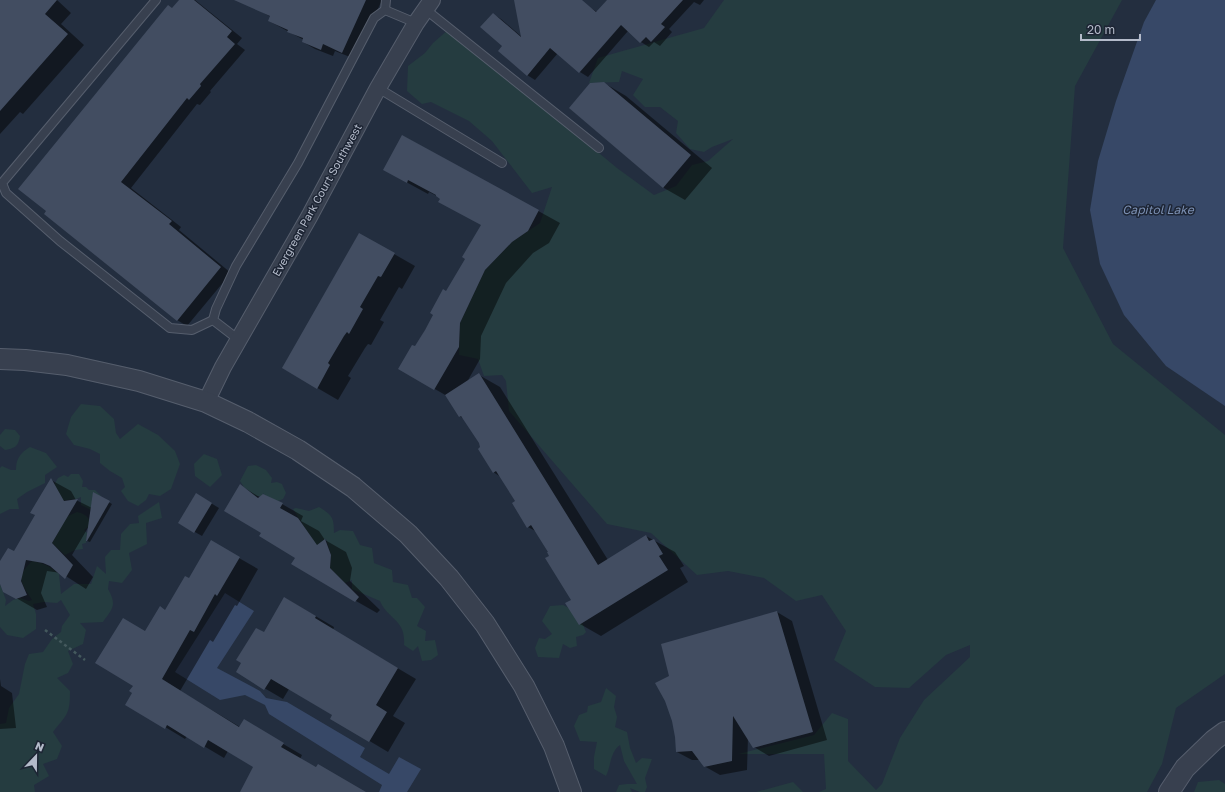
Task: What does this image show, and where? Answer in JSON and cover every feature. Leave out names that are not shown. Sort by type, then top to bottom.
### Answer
[{"type":"street","name":"Evergreen Park Court Southwest","points":[[206,402],[223,367],[309,216],[378,88],[416,23],[429,4]]},
{"type":"street","points":[[0,359],[25,360],[67,365],[139,382],[206,402],[248,422],[298,450],[353,487],[408,534],[449,578],[485,624],[524,686],[554,746],[571,792]]},
{"type":"street","points":[[1170,792],[1185,768],[1214,740],[1225,732]]},
{"type":"lane","points":[[156,0],[2,183],[6,193],[60,241],[170,328],[192,330],[213,320],[216,309],[236,266],[298,163],[374,18],[385,10],[386,0]]},
{"type":"lane","points":[[429,4],[599,148]]},
{"type":"lane","points":[[385,10],[416,23]]},
{"type":"lane","points":[[378,88],[502,163]]},
{"type":"lane","points":[[213,320],[239,340]]},
{"type":"path","points":[[45,630],[85,660]]},
{"type":"green space","points":[[724,0],[1122,0],[1075,86],[1063,248],[1113,344],[1225,435],[1225,674],[1176,708],[1162,764],[1147,792],[819,792],[826,789],[824,754],[738,754],[814,735],[832,713],[848,719],[848,761],[876,790],[882,784],[900,738],[924,700],[970,657],[970,645],[946,655],[909,688],[875,687],[834,660],[846,631],[822,595],[796,601],[764,578],[728,571],[697,575],[651,533],[607,524],[509,411],[506,381],[502,375],[484,376],[478,359],[459,355],[460,323],[485,270],[512,242],[540,223],[552,187],[532,193],[492,141],[469,121],[431,102],[422,104],[407,91],[408,66],[425,53],[433,43],[449,29],[617,168],[654,195],[676,186],[692,165],[708,161],[733,139],[712,147],[704,152],[690,149],[676,133],[678,121],[660,107],[645,107],[633,95],[643,79],[622,71],[619,82],[589,83],[598,58],[704,28]]},
{"type":"green space","points":[[81,404],[100,406],[114,419],[116,433],[120,439],[138,424],[158,435],[175,451],[180,464],[171,489],[160,496],[149,494],[146,500],[138,506],[128,501],[121,491],[125,487],[122,478],[100,463],[100,454],[90,449],[74,445],[66,434],[71,417]]},
{"type":"green space","points":[[5,429],[15,430],[20,436],[16,446],[5,450],[0,446],[0,435]]},
{"type":"green space","points":[[30,447],[46,453],[57,467],[45,475],[45,483],[17,499],[19,509],[10,509],[0,514],[0,468],[2,466],[11,470],[16,470],[19,457]]},
{"type":"green space","points":[[204,454],[217,459],[222,475],[210,487],[195,476],[194,464]]},
{"type":"green space","points":[[256,465],[266,470],[272,478],[271,483],[277,482],[282,484],[286,493],[283,499],[278,501],[264,498],[264,493],[262,496],[256,496],[244,487],[240,481],[248,466]]},
{"type":"green space","points":[[71,474],[79,474],[83,481],[82,487],[86,487],[89,490],[95,490],[101,496],[91,510],[81,505],[81,497],[59,501],[54,485],[58,478],[64,475],[68,477]]},
{"type":"green space","points":[[159,502],[162,518],[146,523],[147,544],[129,553],[132,570],[122,583],[109,581],[108,589],[113,603],[111,610],[103,622],[80,623],[86,630],[83,644],[68,651],[73,664],[68,673],[57,678],[70,691],[70,699],[67,714],[53,732],[62,746],[57,759],[43,764],[49,776],[34,785],[35,792],[0,792],[0,724],[6,723],[9,708],[19,694],[25,664],[29,654],[43,652],[52,639],[61,632],[62,626],[70,615],[61,600],[57,603],[44,602],[33,604],[36,614],[36,629],[23,638],[7,635],[0,627],[0,584],[6,600],[5,606],[13,600],[20,598],[29,601],[32,600],[25,589],[22,576],[23,572],[32,561],[46,565],[59,574],[61,594],[74,584],[91,584],[97,566],[106,574],[105,557],[111,550],[120,550],[121,534],[130,524],[139,523],[138,516]]},
{"type":"green space","points":[[319,507],[327,512],[333,520],[334,533],[340,530],[353,531],[360,545],[372,548],[374,563],[392,570],[393,582],[408,585],[412,598],[417,598],[425,607],[417,626],[426,631],[425,641],[435,640],[438,655],[431,660],[422,661],[418,646],[413,651],[404,645],[402,630],[396,620],[387,612],[380,601],[352,589],[352,580],[345,583],[330,568],[331,555],[326,539],[316,546],[293,509],[296,508],[309,511]]},
{"type":"green space","points":[[77,512],[87,516],[91,525],[84,530],[87,533],[86,543],[82,544],[83,549],[75,550],[65,555],[52,543],[58,533],[55,529],[68,516]]},
{"type":"green space","points":[[563,605],[572,610],[578,616],[586,632],[583,635],[576,637],[577,646],[570,648],[563,644],[559,658],[538,657],[535,648],[539,638],[545,639],[552,634],[542,621],[550,606]]},
{"type":"green space","points":[[606,688],[616,696],[614,707],[617,717],[615,727],[627,732],[630,748],[636,763],[642,758],[652,759],[645,778],[647,787],[645,792],[640,792],[630,788],[632,792],[616,792],[619,785],[637,784],[624,761],[620,745],[612,755],[606,776],[594,769],[594,757],[597,742],[580,741],[574,726],[579,715],[587,712],[588,706],[601,702]]},
{"type":"green space","points":[[1219,780],[1225,784],[1225,792],[1194,792],[1198,782]]},
{"type":"green space","points":[[793,782],[803,792],[756,792]]},
{"type":"water","name":"Capitol Lake","points":[[1156,0],[1225,0],[1225,406],[1166,366],[1124,315],[1100,264],[1090,210],[1098,161],[1116,101],[1144,22]]},
{"type":"water","points":[[225,593],[254,611],[217,668],[260,691],[266,698],[287,702],[365,748],[360,757],[389,774],[399,757],[421,769],[407,792],[379,792],[382,785],[269,714],[265,705],[245,695],[220,700],[175,672]]},
{"type":"building","points":[[0,0],[57,0],[45,14],[68,34],[0,111]]},
{"type":"building","points":[[179,0],[194,0],[232,31],[227,37],[235,44],[200,84],[201,86],[189,100],[187,98],[121,182],[172,221],[169,224],[221,267],[177,321],[44,214],[46,211],[18,189],[168,5],[172,8]]},
{"type":"building","points":[[234,0],[366,0],[342,53],[323,44],[321,50],[302,42],[303,38],[287,32],[288,30],[268,21],[270,16]]},
{"type":"building","points":[[514,0],[582,0],[596,12],[607,0],[683,0],[661,24],[665,27],[651,42],[646,37],[640,43],[621,25],[579,73],[550,48],[527,76],[498,51],[502,46],[480,27],[493,13],[521,37]]},
{"type":"building","points":[[604,82],[691,155],[663,188],[569,108],[590,83]]},
{"type":"building","points":[[402,135],[539,210],[528,231],[512,242],[485,270],[460,323],[459,347],[434,390],[398,369],[412,345],[415,346],[425,330],[433,315],[430,313],[443,289],[446,291],[465,259],[462,257],[481,225],[438,202],[440,199],[436,195],[408,180],[407,183],[383,170]]},
{"type":"building","points":[[359,233],[395,253],[381,277],[378,276],[360,307],[363,309],[349,334],[347,332],[344,336],[328,363],[330,365],[317,389],[282,368]]},
{"type":"building","points":[[479,373],[598,565],[646,535],[649,541],[654,539],[663,554],[659,556],[668,570],[579,625],[565,603],[571,600],[545,558],[549,556],[548,552],[531,525],[527,528],[512,503],[515,501],[496,471],[493,473],[478,449],[480,447],[479,443],[461,416],[459,417],[445,395]]},
{"type":"building","points":[[51,478],[64,501],[78,499],[52,543],[73,565],[65,579],[50,566],[43,563],[26,560],[21,581],[27,595],[16,599],[3,592],[0,584],[0,561],[8,548],[14,551],[35,515],[30,513]]},
{"type":"building","points":[[240,484],[258,498],[263,494],[283,503],[280,508],[298,518],[317,545],[325,539],[331,555],[330,568],[359,597],[355,602],[291,564],[295,558],[259,536],[261,533],[224,511]]},
{"type":"building","points":[[93,492],[110,501],[86,541]]},
{"type":"building","points":[[196,493],[212,503],[194,533],[178,523]]},
{"type":"building","points":[[211,540],[240,557],[217,596],[215,594],[194,632],[190,630],[162,679],[239,727],[244,719],[284,743],[281,747],[316,767],[318,764],[366,792],[240,792],[253,767],[208,740],[204,748],[167,725],[165,729],[125,705],[132,693],[129,691],[133,686],[95,663],[123,618],[145,631],[160,606],[165,610],[185,576],[189,578]]},
{"type":"building","points":[[284,597],[316,616],[315,618],[398,668],[376,705],[387,712],[369,742],[330,719],[332,715],[271,679],[264,690],[236,672],[241,663],[236,660],[256,628],[264,632]]},
{"type":"building","points":[[777,611],[813,732],[753,748],[733,716],[732,761],[704,767],[692,751],[676,752],[672,721],[665,701],[655,683],[669,676],[661,644]]}]
